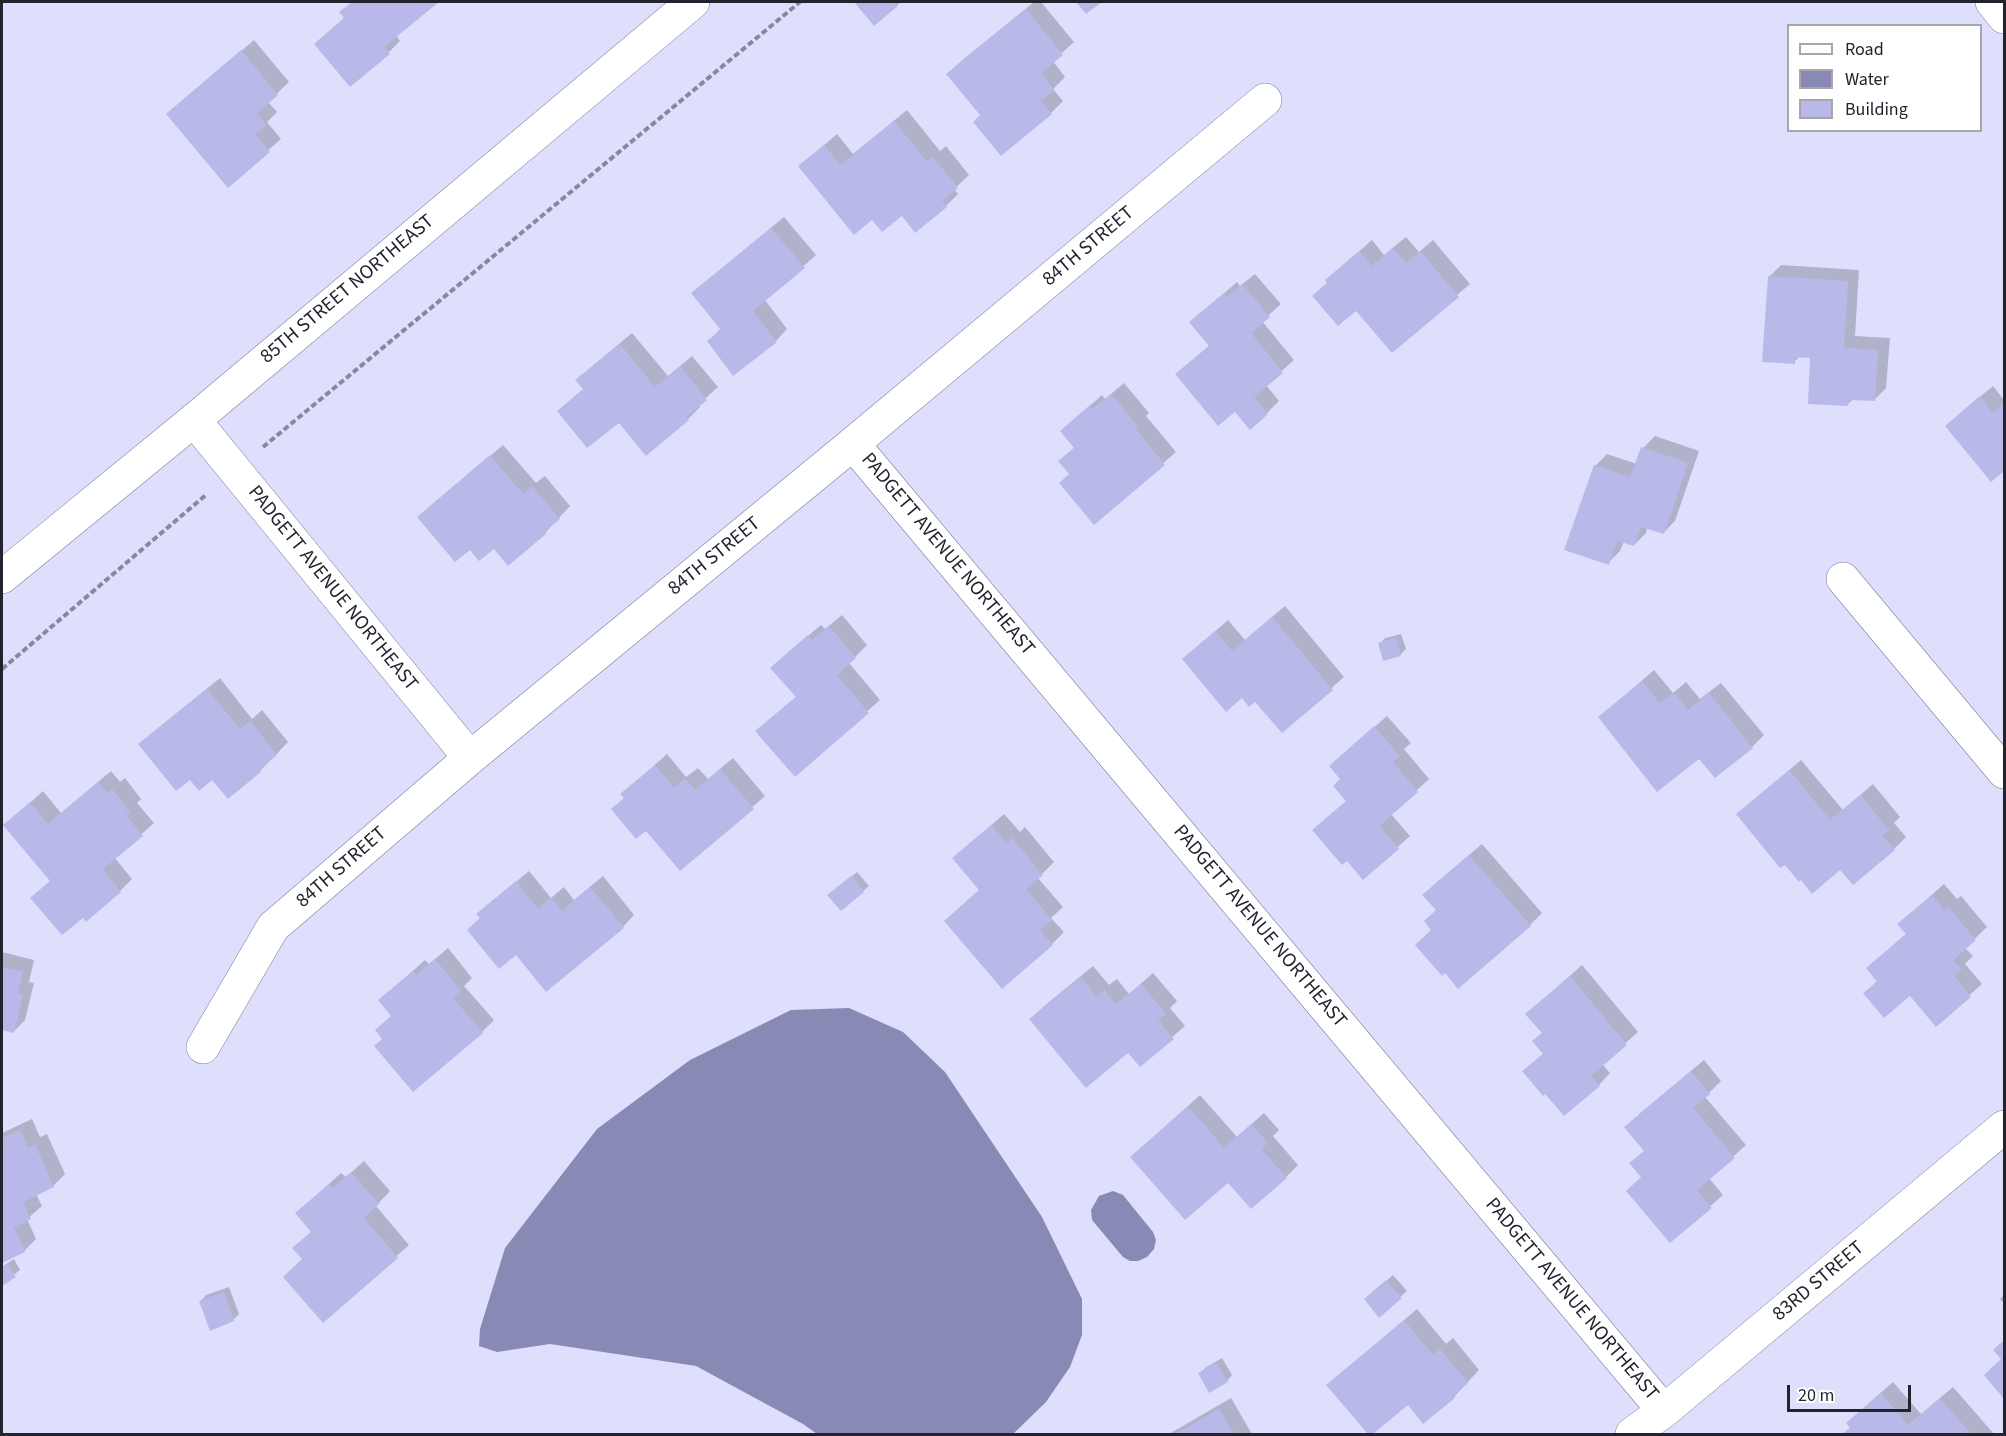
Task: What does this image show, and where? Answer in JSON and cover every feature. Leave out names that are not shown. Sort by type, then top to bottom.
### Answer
[{"type":"street","name":"85TH STREET NORTHEAST","points":[[2,577],[194,420],[693,2]]},
{"type":"street","points":[[1992,2],[2004,17]]},
{"type":"street","name":"84TH STREET","points":[[203,1047],[273,927],[470,758],[854,444],[1265,100]]},
{"type":"street","name":"PADGETT AVENUE NORTHEAST","points":[[194,420],[470,758]]},
{"type":"street","name":"PADGETT AVENUE NORTHEAST","points":[[854,444],[1664,1411]]},
{"type":"street","points":[[1843,579],[2004,772]]},
{"type":"street","name":"83RD STREET","points":[[1632,1434],[1664,1411],[2004,1127]]},
{"type":"path","points":[[262,447],[800,2]]},
{"type":"path","points":[[2,669],[199,501]]},
{"type":"water","points":[[849,1008],[903,1032],[945,1072],[1042,1217],[1082,1299],[1082,1335],[1070,1367],[1046,1402],[1013,1434],[817,1434],[803,1424],[696,1366],[550,1344],[497,1352],[479,1346],[480,1329],[505,1248],[597,1129],[690,1060],[791,1010]]},
{"type":"water","points":[[1113,1191],[1123,1195],[1153,1232],[1156,1240],[1154,1249],[1147,1257],[1138,1261],[1130,1261],[1123,1257],[1092,1220],[1091,1210],[1099,1196]]},
{"type":"building","points":[[352,2],[439,2],[384,47],[390,54],[350,87],[314,44],[344,18],[339,12]]},
{"type":"building","points":[[854,2],[894,2],[898,6],[874,26]]},
{"type":"building","points":[[1076,2],[1102,2],[1086,14]]},
{"type":"building","points":[[1026,9],[1063,55],[1041,73],[1054,90],[1041,101],[1052,114],[1001,156],[973,122],[980,115],[946,74]]},
{"type":"building","points":[[241,50],[278,95],[257,113],[266,125],[255,134],[270,152],[228,188],[166,114]]},
{"type":"building","points":[[894,121],[927,162],[933,157],[958,188],[942,201],[947,207],[915,233],[902,216],[882,232],[872,220],[854,235],[798,166],[824,145],[841,165]]},
{"type":"building","points":[[771,228],[805,268],[753,311],[777,342],[733,376],[707,341],[721,330],[691,293]]},
{"type":"building","points":[[1393,248],[1406,263],[1420,251],[1459,297],[1392,353],[1356,311],[1338,326],[1312,296],[1327,283],[1325,280],[1359,251],[1372,266]]},
{"type":"building","points":[[1768,276],[1848,281],[1844,348],[1878,350],[1875,401],[1849,400],[1848,406],[1808,404],[1810,358],[1795,357],[1795,364],[1762,362]]},
{"type":"building","points":[[1242,284],[1270,317],[1251,333],[1283,373],[1254,397],[1268,414],[1250,430],[1235,412],[1218,426],[1175,374],[1209,346],[1189,322],[1224,293],[1227,297]]},
{"type":"building","points":[[620,344],[655,387],[680,366],[707,400],[686,417],[689,420],[646,456],[619,423],[587,448],[557,411],[583,389],[575,380]]},
{"type":"building","points":[[1111,394],[1138,426],[1135,428],[1165,465],[1094,525],[1059,483],[1069,474],[1058,461],[1074,448],[1060,431],[1090,405],[1092,409]]},
{"type":"building","points":[[1980,396],[1993,413],[2004,404],[2004,471],[1991,482],[1945,426]]},
{"type":"building","points":[[1641,447],[1688,463],[1664,534],[1641,527],[1634,546],[1617,541],[1609,565],[1564,550],[1594,465],[1630,478]]},
{"type":"building","points":[[490,455],[523,494],[532,486],[560,519],[508,566],[494,549],[479,561],[470,550],[455,562],[417,517]]},
{"type":"building","points":[[1272,617],[1333,690],[1282,733],[1255,702],[1249,707],[1242,698],[1226,712],[1182,659],[1215,631],[1232,651]]},
{"type":"building","points":[[829,626],[856,658],[837,675],[869,713],[795,777],[755,731],[796,697],[770,668],[808,635],[812,640]]},
{"type":"building","points":[[1396,638],[1401,656],[1383,661],[1378,643]]},
{"type":"building","points":[[1642,681],[1660,703],[1674,693],[1688,710],[1709,693],[1753,748],[1715,778],[1699,759],[1657,792],[1598,717]]},
{"type":"building","points":[[207,689],[240,729],[250,721],[277,755],[259,770],[261,772],[228,799],[212,780],[199,791],[190,780],[176,791],[138,744]]},
{"type":"building","points":[[1374,726],[1400,756],[1393,762],[1418,792],[1379,826],[1399,849],[1363,880],[1347,861],[1342,865],[1312,830],[1346,801],[1333,786],[1340,779],[1329,766]]},
{"type":"building","points":[[655,765],[674,788],[685,778],[695,790],[720,769],[754,809],[680,871],[646,831],[636,839],[611,809],[624,798],[620,794]]},
{"type":"building","points":[[1789,770],[1830,820],[1860,795],[1889,830],[1882,835],[1895,850],[1853,885],[1840,870],[1812,894],[1785,865],[1780,868],[1736,814]]},
{"type":"building","points":[[98,782],[108,793],[112,789],[130,812],[126,815],[143,836],[103,869],[121,892],[86,922],[83,918],[62,935],[30,898],[50,881],[3,825],[30,802],[48,824]]},
{"type":"building","points":[[991,825],[1007,843],[1012,838],[1043,875],[1026,889],[1052,920],[1040,930],[1053,945],[1002,989],[944,921],[979,890],[952,858]]},
{"type":"building","points":[[1469,855],[1531,926],[1458,989],[1445,973],[1442,976],[1415,945],[1431,930],[1424,921],[1436,910],[1422,895]]},
{"type":"building","points":[[851,876],[864,892],[841,911],[827,895]]},
{"type":"building","points":[[516,881],[538,909],[551,898],[562,911],[590,887],[624,928],[546,992],[516,955],[499,969],[467,930],[480,918],[476,914]]},
{"type":"building","points":[[1932,895],[1944,910],[1948,907],[1976,940],[1953,960],[1962,969],[1954,976],[1971,997],[1936,1027],[1910,996],[1884,1018],[1863,993],[1877,982],[1866,968],[1906,934],[1897,924]]},
{"type":"building","points":[[435,959],[461,991],[453,998],[483,1033],[413,1092],[374,1046],[382,1039],[375,1030],[391,1016],[378,1000],[413,971],[416,975]]},
{"type":"building","points":[[2,967],[23,972],[18,993],[23,995],[14,1033],[2,1030]]},
{"type":"building","points":[[1570,976],[1627,1045],[1591,1076],[1600,1086],[1564,1116],[1522,1071],[1543,1054],[1532,1041],[1542,1033],[1525,1014]]},
{"type":"building","points":[[1081,977],[1096,996],[1104,990],[1116,1004],[1141,984],[1166,1014],[1158,1020],[1174,1039],[1140,1067],[1128,1053],[1086,1088],[1029,1019]]},
{"type":"building","points":[[1691,1071],[1710,1094],[1693,1108],[1735,1158],[1697,1190],[1712,1208],[1670,1243],[1626,1191],[1641,1177],[1629,1163],[1644,1151],[1624,1127]]},
{"type":"building","points":[[1188,1106],[1224,1148],[1251,1124],[1268,1143],[1261,1149],[1287,1178],[1251,1209],[1228,1183],[1185,1220],[1130,1157]]},
{"type":"building","points":[[20,1130],[28,1148],[35,1145],[54,1187],[23,1202],[31,1219],[14,1227],[25,1252],[2,1263],[2,1138]]},
{"type":"building","points":[[351,1172],[379,1204],[364,1218],[398,1258],[323,1323],[283,1277],[302,1259],[292,1248],[311,1232],[295,1213],[329,1184],[333,1188]]},
{"type":"building","points":[[8,1264],[16,1277],[2,1286],[2,1268]]},
{"type":"building","points":[[1386,1280],[1402,1298],[1379,1318],[1364,1299]]},
{"type":"building","points":[[224,1292],[234,1321],[210,1331],[199,1301]]},
{"type":"building","points":[[1404,1320],[1433,1355],[1440,1349],[1468,1383],[1453,1396],[1455,1398],[1423,1424],[1408,1405],[1373,1434],[1368,1434],[1326,1385]]},
{"type":"building","points":[[2004,1340],[2004,1399],[1984,1375],[2001,1359],[1993,1350]]},
{"type":"building","points":[[1216,1363],[1228,1382],[1209,1393],[1198,1373]]},
{"type":"building","points":[[1881,1393],[1908,1425],[1940,1398],[1971,1434],[1842,1434],[1850,1428],[1846,1423]]},
{"type":"building","points":[[1219,1409],[1234,1434],[1176,1434]]}]
